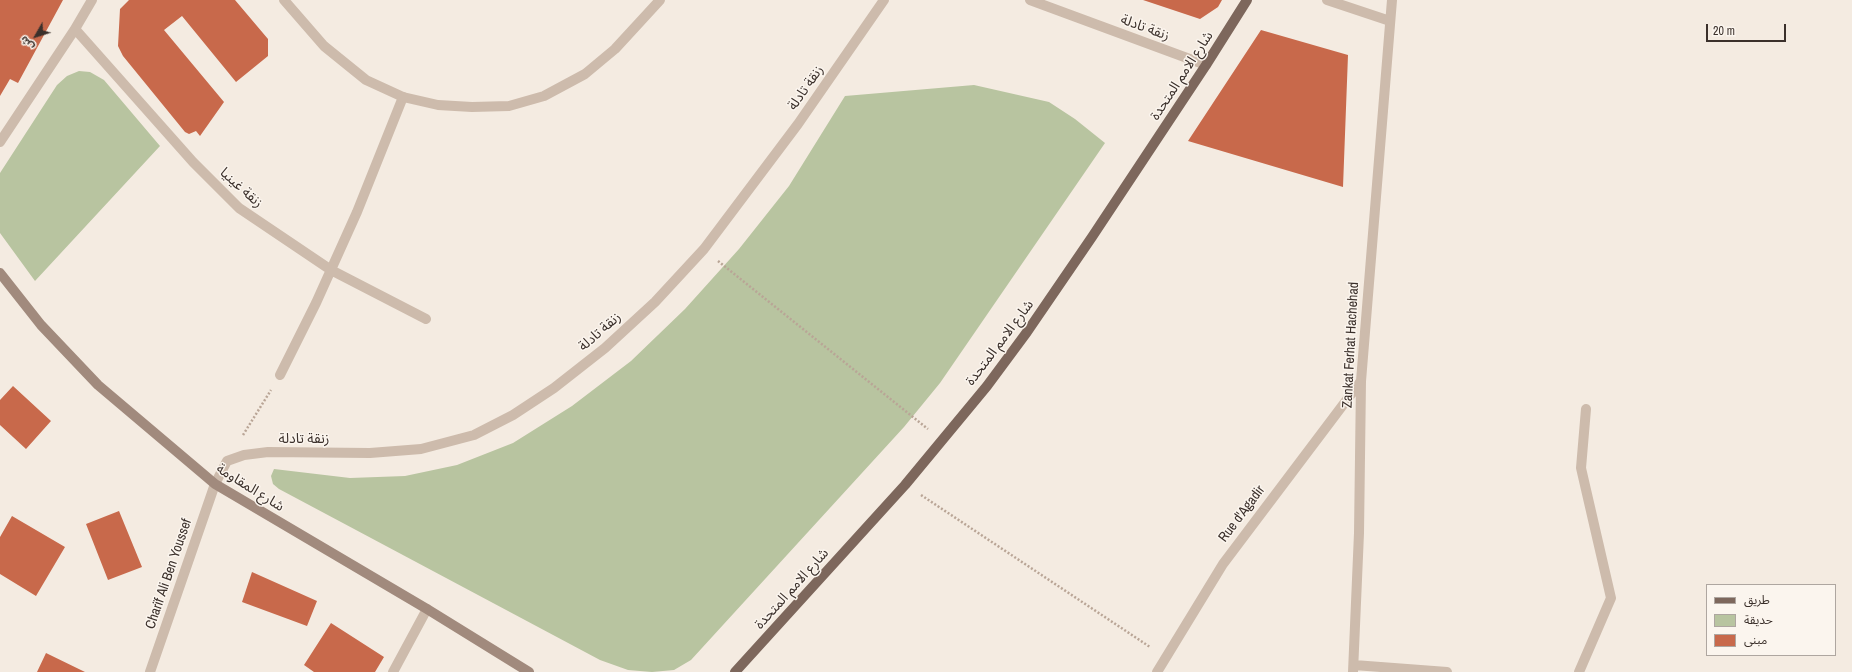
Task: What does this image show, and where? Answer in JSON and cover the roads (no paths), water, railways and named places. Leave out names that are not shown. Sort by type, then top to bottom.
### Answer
[{"type":"main road","name":"شارع الامم المتحدة","points":[[735,672],[905,485],[987,386],[1028,332],[1092,238],[1247,0]]},
{"type":"main road","name":"شارع المقاومة","points":[[0,273],[41,326],[98,385],[215,484],[427,609],[529,672]]},
{"type":"street","points":[[0,142],[75,29],[92,0]]},
{"type":"street","points":[[284,0],[324,46],[366,80],[403,97],[438,105],[472,107],[509,106],[544,96],[585,74],[616,49],[660,0]]},
{"type":"street","name":"زنقة تادلة","points":[[215,484],[227,461],[244,456],[268,452],[370,453],[422,449],[474,435],[513,415],[554,388],[605,348],[655,302],[704,249],[798,124],[884,0]]},
{"type":"street","name":"زنقة تادلة","points":[[1030,0],[1206,65]]},
{"type":"street","points":[[1327,0],[1390,21]]},
{"type":"street","name":"Zankat Ferhat Hachehad","points":[[1354,668],[1359,541],[1362,381],[1392,0]]},
{"type":"street","name":"زنقة غينيا","points":[[75,29],[193,162],[239,208],[331,270],[426,319]]},
{"type":"street","points":[[280,375],[331,270],[403,97]]},
{"type":"street","name":"Rue d'Agadir","points":[[1157,672],[1223,564],[1362,381]]},
{"type":"street","points":[[1579,672],[1611,598],[1581,468],[1586,409]]},
{"type":"street","name":"Charïf Ali Ben Youssef","points":[[150,672],[215,484]]},
{"type":"street","points":[[393,672],[427,609]]},
{"type":"street","points":[[1354,668],[1447,672]]}]
